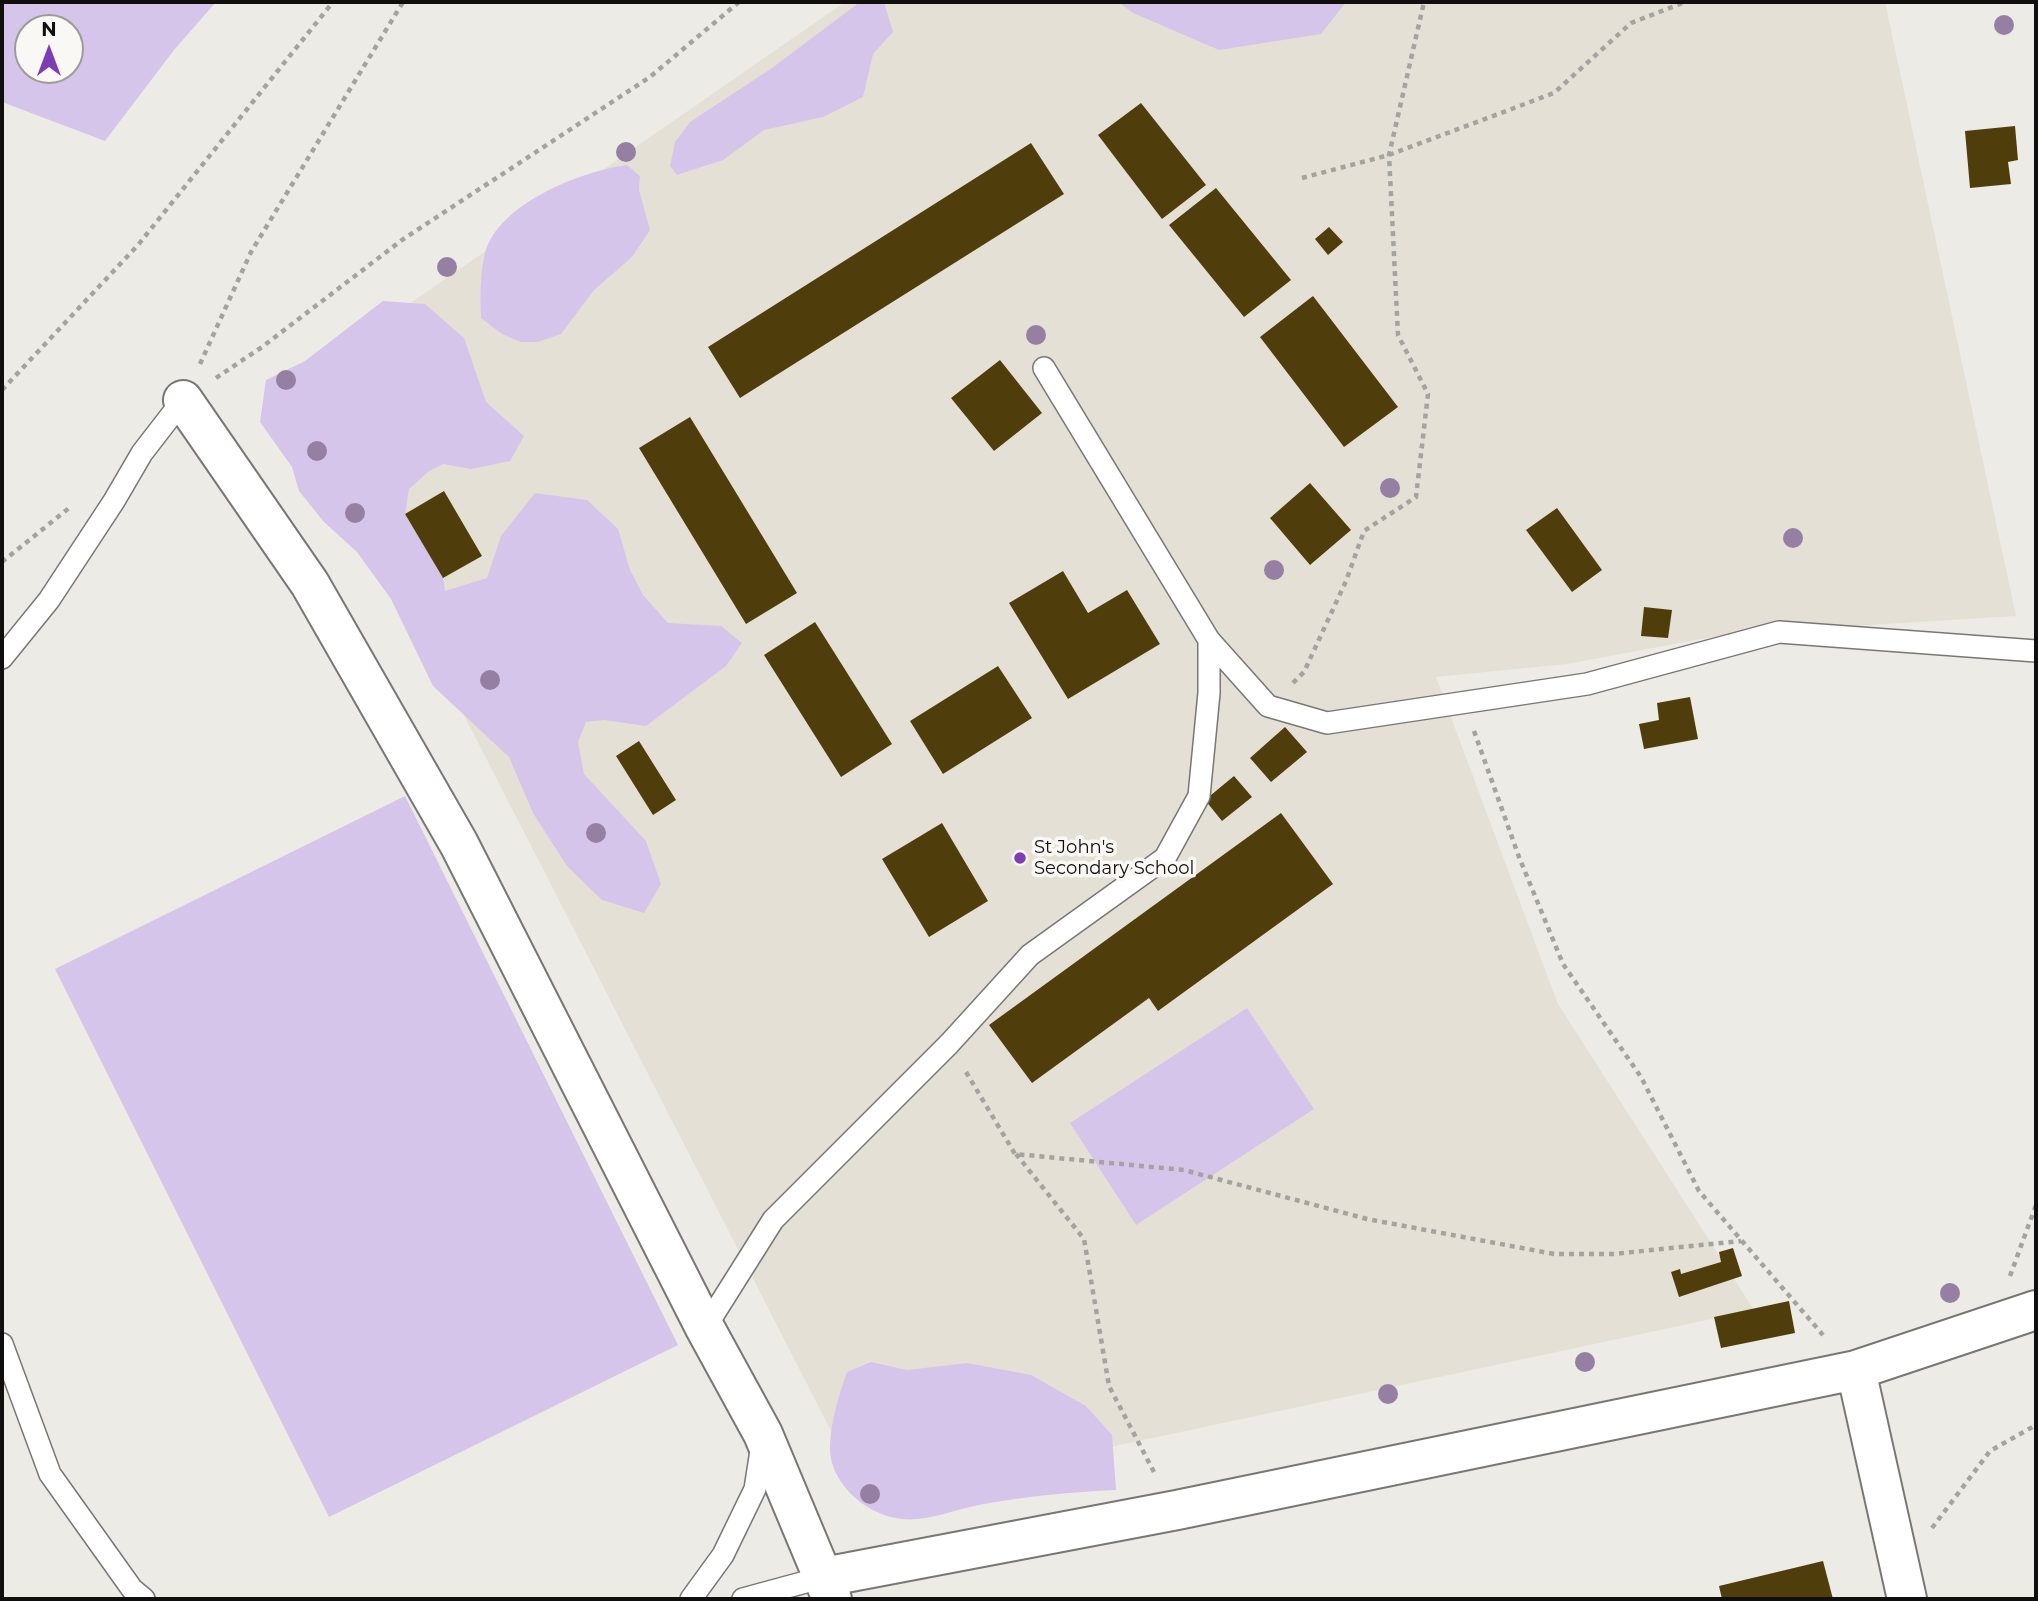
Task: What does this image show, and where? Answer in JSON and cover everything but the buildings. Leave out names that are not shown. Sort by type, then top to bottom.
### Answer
[{"type":"street","points":[[183,400],[310,584],[459,844],[705,1328],[763,1434],[828,1588],[1177,1510],[1857,1370],[2036,1310]]},
{"type":"street","points":[[1857,1370],[1904,1585]]},
{"type":"lane","points":[[1044,368],[1209,640],[1268,706],[1327,723],[1587,684],[1779,632],[2036,651]]},
{"type":"lane","points":[[2,658],[49,600],[142,453],[183,400]]},
{"type":"lane","points":[[705,1328],[773,1220],[949,1044],[1030,955],[1165,858],[1199,796],[1209,692],[1209,640]]},
{"type":"lane","points":[[2,1344],[9,1389],[50,1474],[132,1589],[144,1599]]},
{"type":"lane","points":[[691,1599],[723,1555],[755,1489],[763,1434]]},
{"type":"lane","points":[[743,1599],[828,1588]]},
{"type":"path","points":[[2,390],[138,245],[333,2]]},
{"type":"path","points":[[183,400],[251,252],[402,2]]},
{"type":"path","points":[[183,400],[262,347],[402,240],[650,77],[739,2]]},
{"type":"path","points":[[1268,706],[1304,672],[1346,581],[1364,531],[1416,497],[1428,394],[1398,335],[1389,155],[1424,2]]},
{"type":"path","points":[[1302,178],[1389,155],[1554,93],[1631,23],[1685,2]]},
{"type":"path","points":[[1465,704],[1519,857],[1563,964],[1641,1077],[1699,1191],[1769,1276],[1857,1370]]},
{"type":"path","points":[[949,1044],[1015,1154],[1084,1239],[1109,1386],[1177,1510]]},
{"type":"path","points":[[1015,1154],[1184,1170],[1367,1219],[1554,1254],[1613,1254],[1741,1241]]},
{"type":"path","points":[[1993,1323],[2036,1205]]},
{"type":"path","points":[[1904,1585],[1990,1451],[2036,1425]]},
{"type":"shaded area","points":[[2,2],[216,2],[174,50],[105,141],[2,102]]},
{"type":"shaded area","name":"St John's Secondary School","points":[[845,2],[1885,2],[2016,616],[1728,634],[1567,664],[1436,677],[1558,1004],[1754,1310],[866,1499],[306,407],[288,388]]},
{"type":"shaded area","points":[[860,2],[884,2],[893,32],[873,54],[863,97],[823,117],[764,130],[723,160],[677,175],[670,166],[675,142],[690,122],[772,68]]},
{"type":"shaded area","points":[[1118,2],[1346,2],[1321,34],[1219,50],[1133,13]]},
{"type":"shaded area","points":[[627,165],[640,176],[639,190],[650,230],[632,257],[594,290],[561,334],[538,342],[521,342],[502,334],[481,318],[485,253],[493,235],[506,219],[524,205],[565,183],[587,174]]},
{"type":"shaded area","points":[[383,301],[425,304],[464,338],[486,402],[524,436],[510,461],[471,469],[443,464],[428,472],[409,489],[405,514],[443,578],[445,591],[487,578],[501,536],[535,493],[587,500],[618,529],[630,570],[643,595],[668,623],[721,626],[742,643],[726,666],[646,726],[604,720],[586,722],[578,742],[584,774],[646,841],[661,884],[644,913],[602,900],[567,866],[533,813],[509,757],[433,686],[391,599],[357,552],[324,522],[299,491],[292,467],[260,422],[266,380],[305,361]]},
{"type":"shaded area","points":[[405,796],[678,1345],[329,1517],[55,969]]},
{"type":"shaded area","points":[[1247,1008],[1314,1109],[1136,1225],[1070,1123]]},
{"type":"shaded area","points":[[871,1362],[907,1370],[967,1363],[1031,1375],[1086,1406],[1112,1435],[1116,1490],[1017,1499],[917,1519],[901,1519],[871,1509],[857,1500],[837,1475],[831,1460],[830,1445],[838,1399],[847,1372]]},
{"type":"place","name":"St John's Secondary School","points":[[1020,858]]}]
